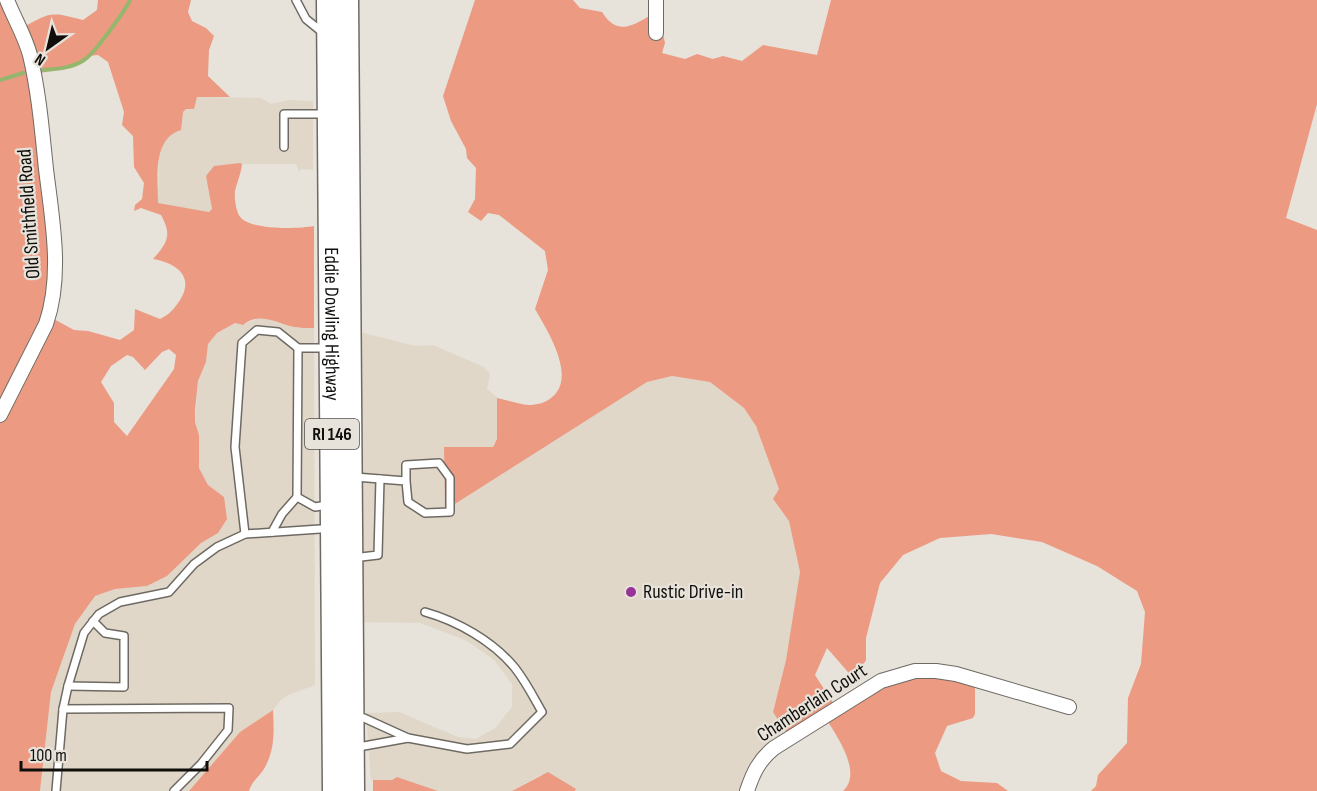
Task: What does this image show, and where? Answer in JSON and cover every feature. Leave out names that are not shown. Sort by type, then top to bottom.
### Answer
[{"type":"highway","name":"Eddie Dowling Highway","points":[[329,0],[335,791]]},
{"type":"highway","name":"Eddie Dowling Highway","points":[[346,0],[352,468],[352,791]]},
{"type":"highway","points":[[323,791],[321,518],[309,348],[320,158],[330,77]]},
{"type":"highway","points":[[352,468],[361,557],[364,791]]},
{"type":"street","name":"Old Smithfield Road","points":[[0,415],[46,324],[51,311],[55,282],[52,217],[37,86],[30,54],[7,0]]},
{"type":"street","points":[[656,0],[656,33]]},
{"type":"street","name":"Chamberlain Court","points":[[747,791],[762,757],[774,748],[881,681],[915,671],[956,674],[1069,707]]},
{"type":"lane","points":[[296,0],[306,19],[329,37]]},
{"type":"lane","points":[[284,147],[284,114],[325,114]]},
{"type":"lane","points":[[245,534],[235,447],[242,343],[257,330],[278,332],[309,348],[297,497],[282,514],[272,532]]},
{"type":"lane","points":[[439,463],[450,478],[450,512],[424,513],[408,502],[406,481],[406,465],[439,463]]},
{"type":"lane","points":[[352,468],[381,479],[406,481]]},
{"type":"lane","points":[[361,557],[378,555],[381,479]]},
{"type":"lane","points":[[56,791],[63,709],[68,686],[84,633],[93,621],[99,614],[120,602],[169,592],[194,564],[217,548],[245,534],[272,532],[321,518],[315,507],[297,497]]},
{"type":"lane","points":[[364,718],[408,738],[467,749],[510,744],[542,712],[514,667],[492,647],[468,629],[424,612]]},
{"type":"lane","points":[[68,686],[124,687],[124,636],[105,633],[93,621]]},
{"type":"lane","points":[[63,709],[229,708],[228,730],[201,764],[174,791]]},
{"type":"lane","points":[[364,746],[408,738]]},
{"type":"shaded area","points":[[0,0],[6,0],[20,29],[45,16],[56,14],[83,20],[97,10],[98,0],[191,0],[188,12],[192,21],[206,28],[214,36],[209,50],[208,76],[230,97],[197,97],[194,109],[186,109],[183,112],[181,130],[165,142],[161,150],[158,171],[158,203],[209,212],[212,209],[206,176],[214,166],[242,164],[235,194],[241,218],[265,227],[314,226],[314,328],[294,327],[262,318],[255,319],[243,325],[235,323],[217,333],[208,344],[206,362],[198,381],[195,410],[195,422],[199,435],[199,468],[208,485],[224,497],[227,519],[218,533],[201,543],[167,576],[147,586],[115,589],[95,596],[75,624],[51,692],[40,791],[0,791]],"holes":[[[98,55],[108,62],[124,112],[122,125],[133,136],[134,167],[144,183],[142,199],[135,205],[134,211],[141,208],[161,215],[167,238],[153,259],[176,267],[181,272],[185,284],[184,292],[178,303],[160,319],[135,309],[134,330],[120,340],[88,331],[74,330],[50,317],[54,280],[36,74],[68,67],[88,56]],[[169,349],[176,355],[174,369],[127,436],[114,422],[114,403],[101,382],[111,366],[127,355],[133,357],[145,370],[162,352]]]},
{"type":"shaded area","points":[[475,0],[573,0],[580,8],[602,12],[608,20],[621,27],[635,24],[658,11],[665,43],[662,53],[685,59],[697,54],[713,59],[723,56],[742,61],[763,45],[817,55],[831,0],[1317,0],[1317,104],[1286,218],[1317,230],[1317,791],[1091,791],[1096,786],[1098,775],[1127,743],[1128,698],[1141,664],[1145,612],[1137,591],[1097,566],[1042,542],[991,534],[940,538],[903,555],[880,583],[866,638],[866,660],[854,679],[827,648],[815,675],[837,709],[908,674],[975,679],[973,718],[947,726],[935,753],[941,771],[961,781],[997,783],[1008,791],[843,791],[850,775],[849,765],[826,719],[791,739],[773,712],[786,660],[800,572],[789,521],[773,499],[779,489],[756,426],[744,408],[710,382],[672,376],[647,382],[447,509],[445,508],[444,447],[493,447],[497,439],[497,398],[532,405],[540,403],[551,398],[559,389],[562,379],[558,354],[535,309],[548,270],[545,251],[499,215],[488,213],[481,221],[468,212],[475,199],[476,168],[467,158],[466,149],[451,121],[443,96]]},
{"type":"shaded area","points":[[197,97],[261,98],[271,104],[289,100],[313,101],[313,170],[302,169],[299,172],[296,164],[240,164],[206,176],[212,209],[209,212],[158,203],[159,155],[163,144],[174,132],[183,112]]},
{"type":"shaded area","points":[[265,317],[297,328],[314,328],[315,685],[288,695],[273,710],[240,732],[189,791],[40,791],[51,692],[75,624],[95,596],[115,589],[147,586],[167,576],[201,543],[218,533],[224,497],[208,485],[199,468],[199,435],[195,422],[198,381],[206,362],[208,344],[217,333],[235,323],[243,325]]},
{"type":"shaded area","points":[[360,332],[415,346],[433,345],[484,367],[490,374],[487,389],[497,397],[497,439],[493,447],[445,451],[447,509],[647,382],[672,376],[710,382],[744,408],[756,426],[779,489],[773,500],[789,521],[800,572],[786,660],[773,711],[791,739],[775,750],[748,791],[575,791],[576,789],[540,775],[512,791],[438,791],[397,777],[392,780],[371,780],[366,713],[399,712],[458,737],[476,739],[495,728],[512,707],[512,684],[494,660],[467,641],[420,623],[358,622]]},
{"type":"shaded area","points":[[273,710],[274,733],[271,753],[265,767],[249,791],[189,791],[240,732]]},
{"type":"shaded area","points":[[548,772],[576,789],[575,791],[512,791]]},
{"type":"shaded area","points":[[397,777],[438,791],[373,791],[373,780],[392,780]]},
{"type":"waterway","points":[[43,70],[70,66],[89,56],[109,32],[130,0]]},
{"type":"waterway","points":[[0,80],[23,73]]},
{"type":"place","name":"Rustic Drive-in","points":[[631,592]]}]
